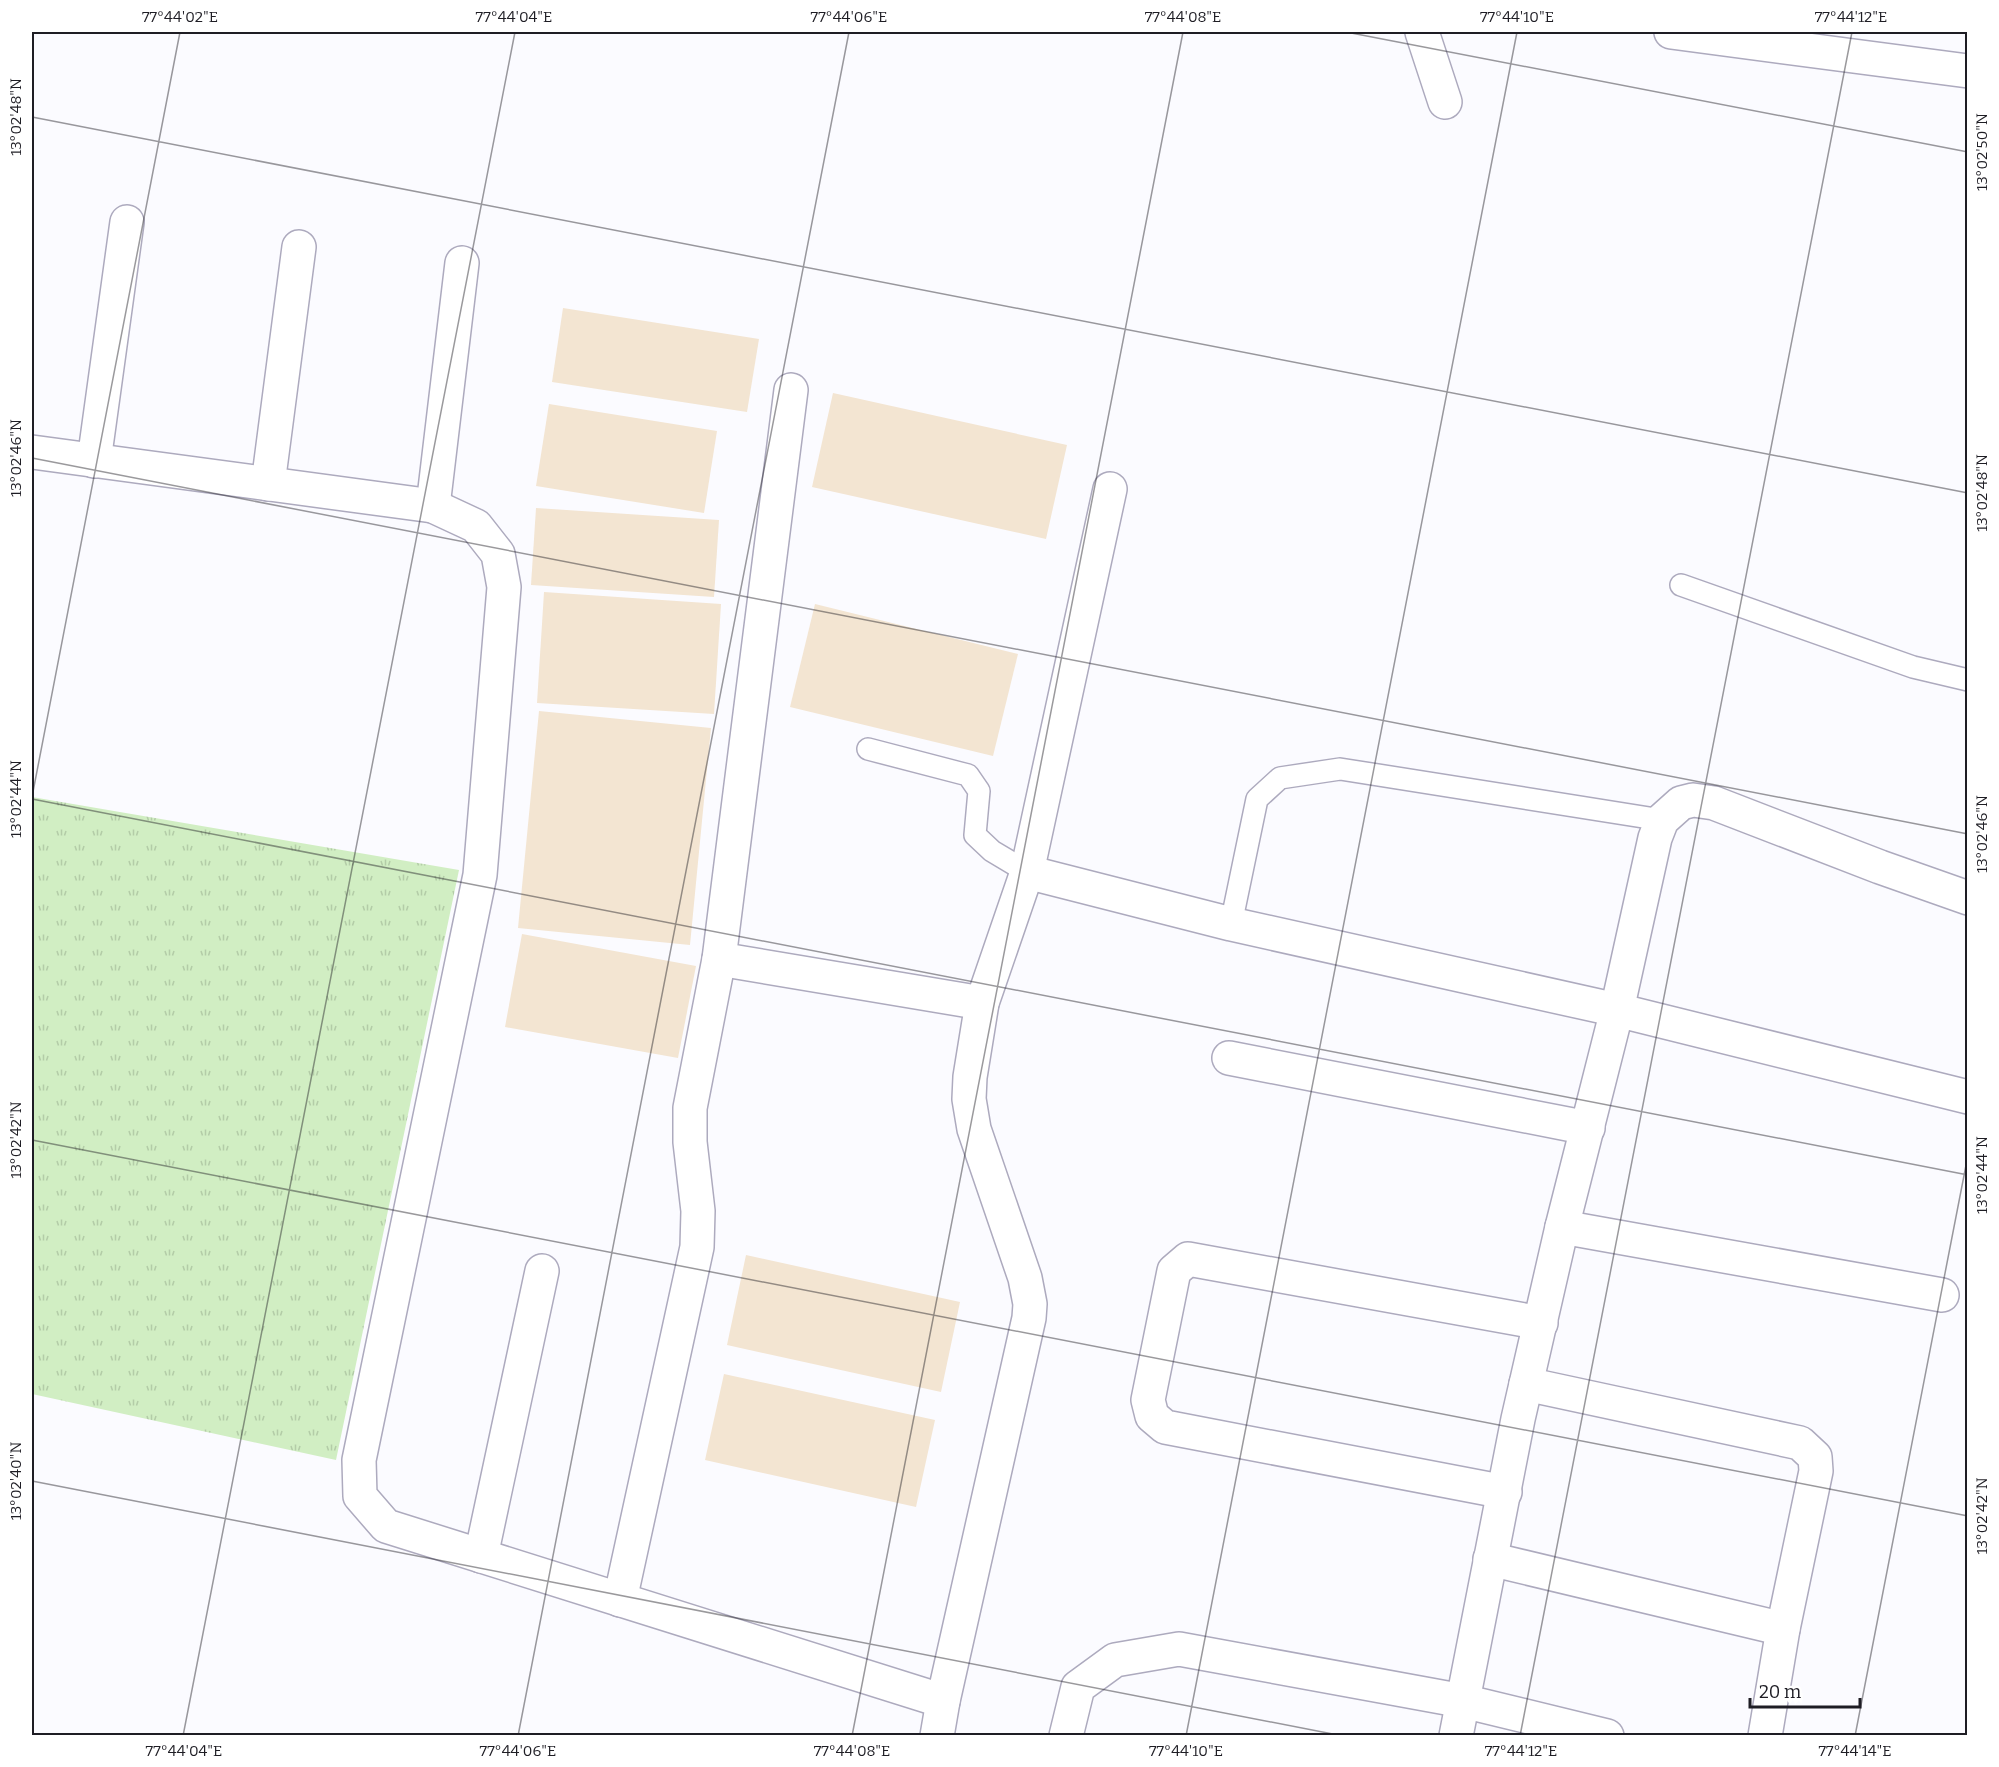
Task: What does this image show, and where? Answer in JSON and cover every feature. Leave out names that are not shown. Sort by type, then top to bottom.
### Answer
[{"type":"street","points":[[1422,32],[1445,102]]},
{"type":"street","points":[[1671,32],[1968,71]]},
{"type":"street","points":[[94,461],[127,222]]},
{"type":"street","points":[[267,484],[299,247]]},
{"type":"street","points":[[433,506],[462,263]]},
{"type":"street","points":[[620,1600],[697,1247],[698,1211],[690,1142],[690,1107],[719,959],[791,390]]},
{"type":"street","points":[[32,452],[433,506],[476,526],[498,554],[504,586],[480,875],[359,1460],[360,1496],[386,1526],[943,1701]]},
{"type":"street","points":[[938,1736],[943,1701],[1029,1318],[1030,1304],[1025,1278],[974,1129],[969,1099],[982,1003],[1027,872],[1110,489]]},
{"type":"street","points":[[1456,1736],[1526,1384],[1562,1227],[1617,1010],[1644,883],[1662,820],[1681,803],[1693,800],[1714,803],[1968,898]]},
{"type":"street","points":[[1027,872],[1231,924],[1617,1010],[1968,1096]]},
{"type":"street","points":[[719,959],[982,1003]]},
{"type":"street","points":[[1229,1058],[1588,1128]]},
{"type":"street","points":[[1562,1227],[1942,1295]]},
{"type":"street","points":[[1505,1492],[1165,1427],[1152,1416],[1148,1400],[1174,1271],[1188,1259],[1540,1323]]},
{"type":"street","points":[[482,1556],[542,1271]]},
{"type":"street","points":[[1526,1384],[1800,1443],[1815,1457],[1816,1471],[1783,1629],[1765,1736]]},
{"type":"street","points":[[1490,1559],[1783,1629]]},
{"type":"street","points":[[1066,1736],[1078,1687],[1115,1660],[1179,1649],[1463,1701],[1607,1736]]},
{"type":"lane","points":[[1681,585],[1914,667],[1968,680]]},
{"type":"lane","points":[[868,749],[968,775],[979,791],[975,835],[992,851],[1027,872]]},
{"type":"lane","points":[[1231,924],[1257,799],[1280,778],[1340,769],[1662,820]]},
{"type":"green space","points":[[32,797],[459,870],[336,1460],[32,1394]]},
{"type":"building","points":[[563,308],[759,339],[747,412],[552,382]]},
{"type":"building","points":[[833,393],[1067,445],[1046,539],[812,487]]},
{"type":"building","points":[[549,404],[717,431],[704,513],[536,486]]},
{"type":"building","points":[[536,508],[719,520],[714,597],[531,585]]},
{"type":"building","points":[[544,592],[721,604],[714,714],[537,703]]},
{"type":"building","points":[[815,604],[1018,654],[993,756],[790,707]]},
{"type":"building","points":[[539,711],[711,728],[690,945],[518,928]]},
{"type":"building","points":[[522,934],[696,966],[678,1058],[505,1027]]},
{"type":"building","points":[[746,1255],[960,1302],[941,1392],[727,1345]]},
{"type":"building","points":[[724,1374],[935,1420],[916,1507],[705,1460]]}]
